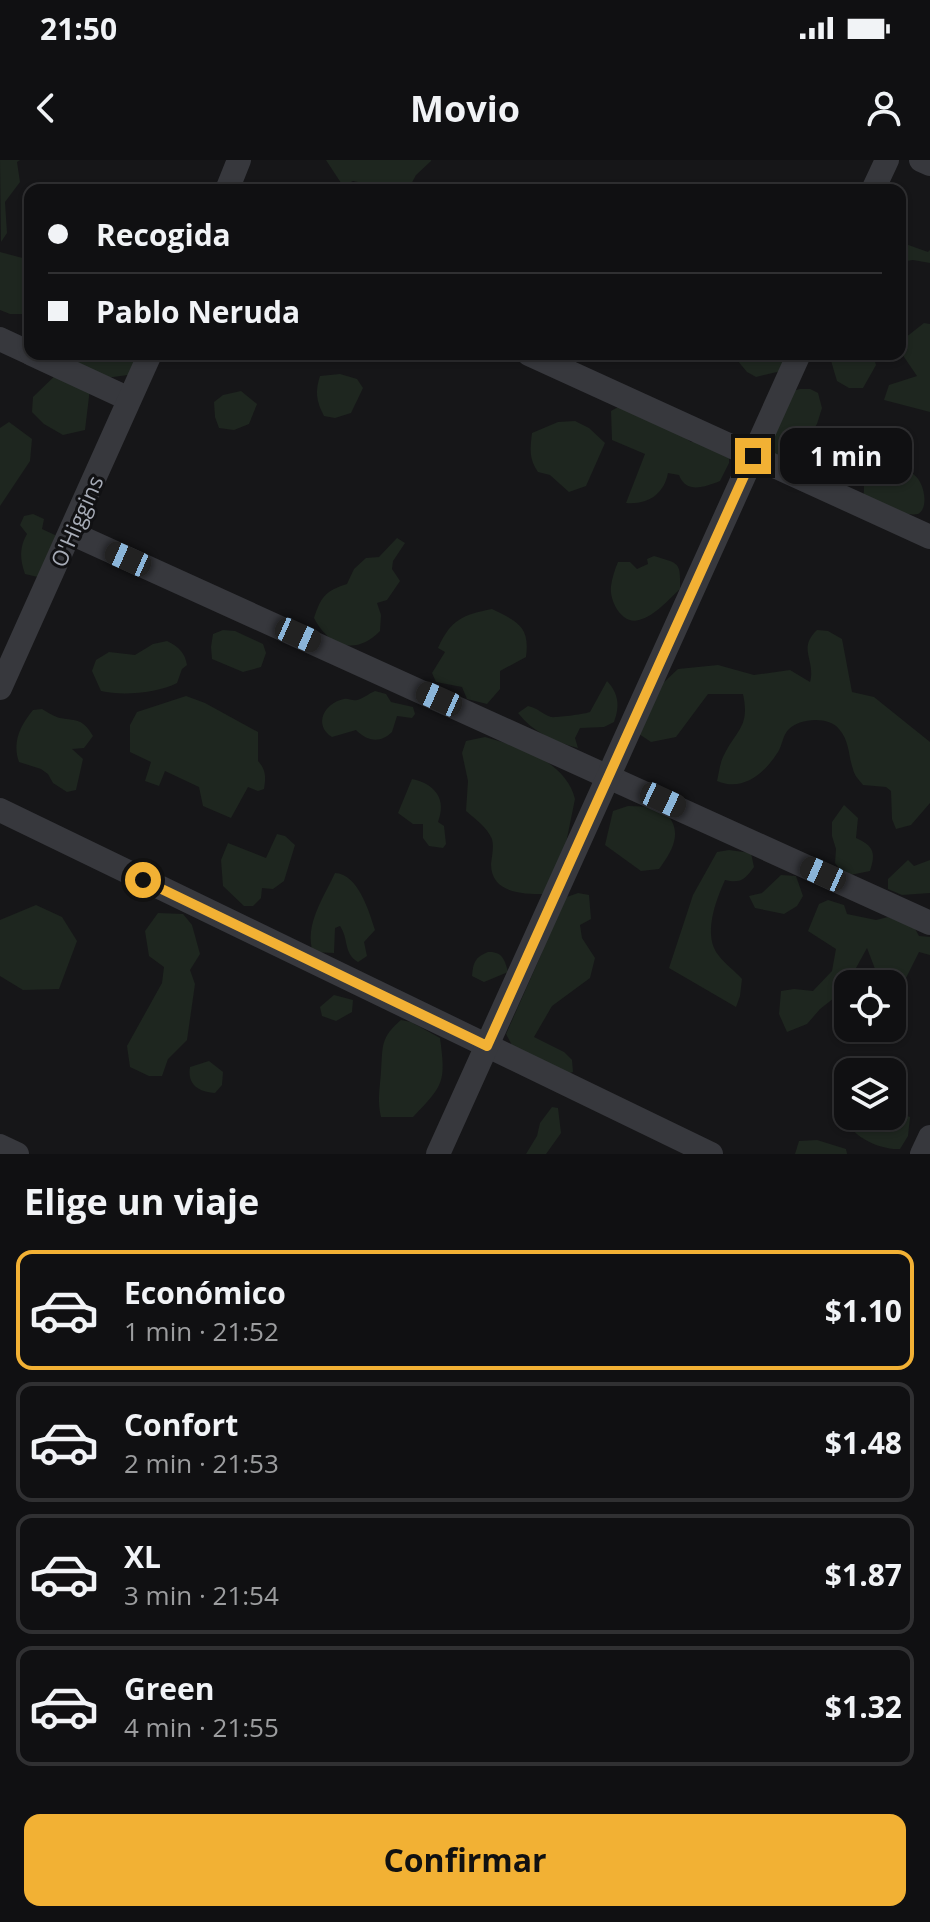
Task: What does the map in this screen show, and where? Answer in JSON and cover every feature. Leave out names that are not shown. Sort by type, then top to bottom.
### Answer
[{"type":"street","points":[[229,184],[239,160]]},
{"type":"street","points":[[876,184],[887,160]]},
{"type":"street","points":[[921,160],[930,164]]},
{"type":"street","points":[[0,339],[24,351]]},
{"type":"street","points":[[44,360],[129,399]]},
{"type":"street","name":"O'Higgins","points":[[0,688],[147,360]]},
{"type":"street","points":[[542,360],[930,537]]},
{"type":"street","points":[[438,1154],[796,360]]},
{"type":"street","points":[[71,533],[930,923]]},
{"type":"street","points":[[0,810],[711,1154]]},
{"type":"street","points":[[922,1154],[930,1137]]},
{"type":"street","points":[[0,1146],[17,1154]]},
{"type":"shaded area","points":[[0,160],[20,160],[17,162],[20,182],[5,202],[7,233],[1,242]]},
{"type":"shaded area","points":[[326,160],[431,160],[411,184],[353,181],[342,184]]},
{"type":"shaded area","points":[[906,244],[928,252],[930,250],[930,263],[906,261]]},
{"type":"shaded area","points":[[0,252],[24,258],[24,314],[0,310]]},
{"type":"shaded area","points":[[924,323],[930,324],[930,412],[884,400],[889,385],[917,376],[906,360],[906,337]]},
{"type":"shaded area","points":[[54,360],[138,360],[128,375],[91,380],[85,430],[63,435],[44,424],[32,412],[33,397],[62,369]]},
{"type":"shaded area","points":[[737,360],[792,360],[790,369],[756,377]]},
{"type":"shaded area","points":[[831,360],[875,360],[876,365],[863,388],[849,388],[837,381]]},
{"type":"shaded area","points":[[340,374],[357,379],[363,388],[351,413],[335,418],[324,416],[317,396],[320,376]]},
{"type":"shaded area","points":[[800,389],[818,393],[822,408],[817,424],[801,438],[790,462],[766,459],[792,391]]},
{"type":"shaded area","points":[[241,391],[257,404],[249,424],[234,430],[219,428],[214,402],[223,395]]},
{"type":"shaded area","points":[[622,405],[670,427],[691,442],[706,442],[729,455],[729,463],[720,481],[691,487],[679,475],[668,473],[663,487],[654,497],[626,503],[645,454],[612,440],[611,411]]},
{"type":"shaded area","points":[[575,421],[589,428],[605,443],[586,486],[569,492],[550,475],[538,472],[532,458],[531,444],[532,433],[558,422]]},
{"type":"shaded area","points":[[9,422],[32,439],[30,461],[0,506],[0,428]]},
{"type":"shaded area","points":[[870,426],[887,435],[887,445],[879,467],[911,473],[919,481],[924,506],[918,514],[899,512],[863,499],[863,477],[855,455],[865,443]]},
{"type":"shaded area","points":[[33,514],[44,519],[42,529],[55,535],[60,544],[42,578],[25,574],[21,558],[27,534],[20,525],[24,516]]},
{"type":"shaded area","points":[[397,538],[405,543],[393,561],[392,569],[400,581],[387,600],[377,603],[381,615],[380,631],[362,644],[353,646],[327,636],[314,618],[322,600],[329,592],[347,584],[354,569],[366,558],[379,557]]},
{"type":"shaded area","points":[[654,556],[668,560],[679,568],[680,589],[651,615],[633,621],[627,619],[614,605],[611,592],[618,562],[630,562],[637,569],[648,564],[647,559]]},
{"type":"shaded area","points":[[492,609],[520,626],[527,647],[526,657],[500,671],[500,689],[487,704],[467,699],[462,687],[436,682],[432,673],[445,652],[438,648],[453,624],[466,616]]},
{"type":"shaded area","points":[[223,630],[235,631],[263,644],[266,653],[261,667],[243,672],[212,659],[213,634]]},
{"type":"shaded area","points":[[817,630],[828,631],[842,639],[852,692],[874,697],[930,742],[930,803],[911,825],[896,829],[892,819],[891,791],[886,787],[863,785],[854,771],[843,734],[828,722],[814,720],[793,726],[786,732],[778,752],[766,767],[752,779],[736,784],[717,781],[723,758],[743,721],[743,694],[708,694],[676,737],[651,742],[639,734],[663,683],[678,669],[718,665],[754,675],[790,670],[810,682],[808,643]]},
{"type":"shaded area","points":[[167,641],[181,651],[187,665],[182,669],[177,683],[140,693],[101,691],[92,671],[96,660],[109,652],[135,655],[153,644]]},
{"type":"shaded area","points":[[607,681],[617,700],[614,722],[604,727],[580,728],[575,738],[578,748],[545,735],[530,726],[518,713],[528,706],[551,717],[590,712]]},
{"type":"shaded area","points":[[375,691],[386,694],[391,702],[413,707],[415,714],[412,718],[397,716],[392,732],[378,740],[369,739],[356,730],[332,737],[326,732],[323,715],[331,705],[344,699],[359,699]]},
{"type":"shaded area","points":[[186,696],[258,732],[258,761],[265,774],[264,789],[258,791],[248,787],[231,818],[203,806],[199,787],[165,771],[159,786],[145,781],[151,762],[130,752],[130,725],[137,712]]},
{"type":"shaded area","points":[[42,709],[80,722],[93,736],[84,748],[72,749],[83,759],[76,790],[67,792],[53,783],[41,769],[19,762],[16,748],[21,728],[33,710]]},
{"type":"shaded area","points":[[485,737],[512,745],[551,765],[570,786],[575,799],[564,853],[543,894],[509,890],[496,881],[491,864],[492,839],[466,811],[468,781],[462,753],[466,741]]},
{"type":"shaded area","points":[[412,779],[433,789],[440,800],[438,822],[444,826],[446,844],[443,848],[429,846],[423,838],[423,824],[413,824],[398,813]]},
{"type":"shaded area","points":[[844,805],[858,818],[856,838],[870,847],[873,855],[870,871],[845,876],[835,863],[836,849],[832,836],[832,822]]},
{"type":"shaded area","points":[[628,806],[660,807],[672,822],[675,830],[673,845],[659,869],[641,871],[605,845],[613,811]]},
{"type":"shaded area","points":[[277,834],[285,836],[295,845],[284,881],[273,889],[262,888],[261,898],[253,906],[244,906],[223,886],[221,860],[228,843],[266,858]]},
{"type":"shaded area","points":[[717,852],[751,853],[754,867],[742,880],[725,880],[712,918],[714,948],[742,979],[736,1007],[669,968],[693,895]]},
{"type":"shaded area","points":[[908,860],[914,866],[930,860],[930,893],[902,895],[888,889],[888,879]]},
{"type":"shaded area","points":[[335,873],[343,875],[356,886],[375,930],[364,942],[367,956],[358,962],[348,950],[340,926],[335,928],[334,953],[313,952],[313,921]]},
{"type":"shaded area","points":[[781,875],[796,876],[803,896],[797,906],[784,914],[755,908],[749,896],[762,893]]},
{"type":"shaded area","points":[[578,893],[589,895],[591,919],[580,925],[582,938],[595,958],[590,978],[552,1006],[534,1037],[564,1052],[572,1060],[573,1072],[563,1075],[514,1049],[506,1034],[541,955],[550,923],[564,898]]},
{"type":"shaded area","points":[[828,900],[844,905],[847,914],[876,920],[888,917],[914,927],[919,936],[930,937],[930,955],[919,952],[906,978],[906,970],[875,970],[867,948],[855,970],[834,970],[834,998],[807,1024],[787,1032],[779,1014],[781,991],[813,991],[832,971],[836,949],[808,931],[819,904]]},
{"type":"shaded area","points":[[36,905],[62,917],[77,941],[59,989],[23,990],[0,976],[0,920]]},
{"type":"shaded area","points":[[158,913],[183,914],[192,925],[200,954],[190,970],[195,984],[187,1040],[168,1059],[162,1076],[149,1076],[130,1067],[127,1046],[162,983],[164,967],[149,956],[145,931]]},
{"type":"shaded area","points":[[488,952],[502,957],[508,972],[484,982],[472,976],[472,971],[477,958]]},
{"type":"shaded area","points":[[334,995],[353,1000],[352,1012],[336,1021],[322,1016],[320,1007]]},
{"type":"shaded area","points":[[401,1020],[440,1038],[442,1074],[437,1090],[413,1117],[381,1117],[379,1099],[383,1049],[389,1032]]},
{"type":"shaded area","points":[[209,1061],[223,1072],[222,1085],[215,1093],[199,1089],[190,1079],[190,1067]]},
{"type":"shaded area","points":[[552,1107],[558,1108],[561,1133],[546,1154],[526,1154],[537,1136],[540,1123]]},
{"type":"shaded area","points":[[906,1116],[910,1117],[908,1136],[900,1149],[874,1144],[853,1130],[906,1130]]},
{"type":"shaded area","points":[[817,1140],[846,1149],[847,1154],[795,1154],[799,1141]]},
{"type":"route","points":[[143,880],[487,1046],[753,456]]}]
